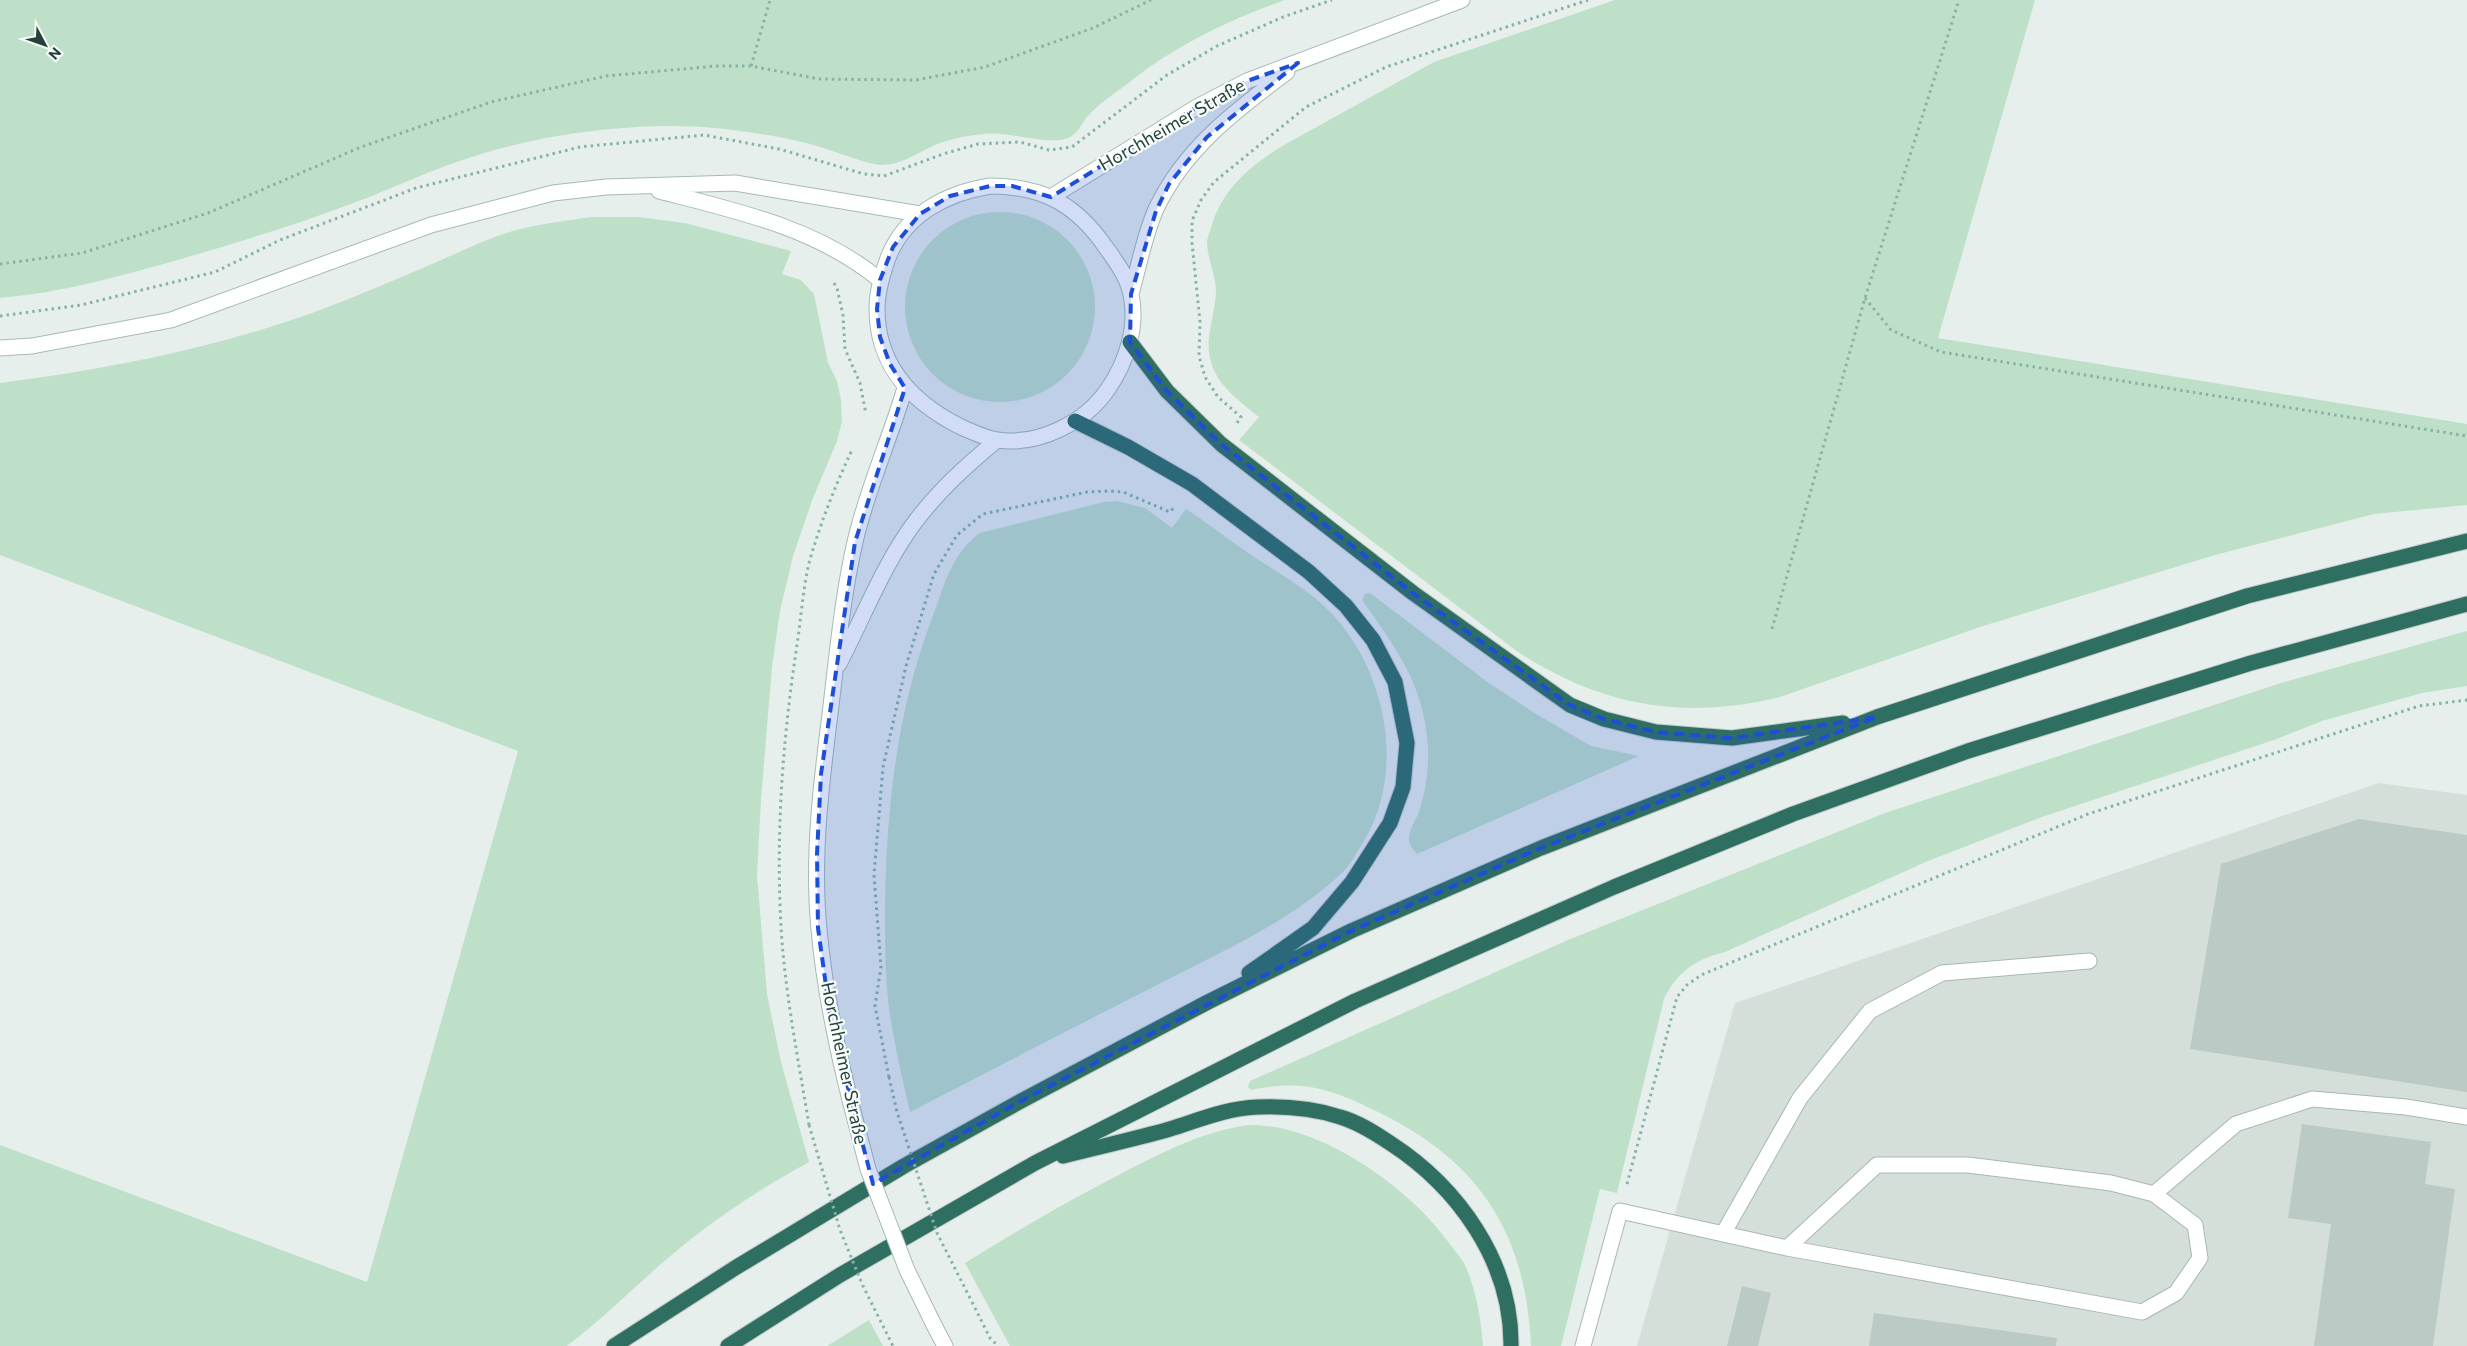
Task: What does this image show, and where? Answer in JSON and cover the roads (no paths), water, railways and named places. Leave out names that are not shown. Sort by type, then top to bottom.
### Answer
[{"type":"highway","points":[[1130,342],[1167,391],[1220,444],[1413,593],[1570,705],[1604,719],[1656,732],[1732,738],[1877,717]]},
{"type":"highway","points":[[1075,421],[1128,447],[1192,484],[1309,572],[1346,606],[1374,640],[1395,682],[1407,743],[1403,787],[1390,823],[1352,882],[1314,928],[1208,1002]]},
{"type":"highway","points":[[614,1346],[734,1268],[904,1166],[1208,1002],[1351,931],[1541,848],[1877,717],[2247,596],[2467,541]]},
{"type":"highway","points":[[728,1346],[840,1275],[1035,1163],[1355,1001],[1614,887],[1793,814],[1968,751],[2241,666],[2467,604]]},
{"type":"highway","points":[[1035,1163],[1169,1129],[1216,1113],[1255,1107],[1299,1107],[1341,1117],[1372,1131],[1405,1153],[1430,1173],[1463,1207],[1487,1248],[1505,1292],[1511,1327],[1511,1346]]},
{"type":"main road","name":"Horchheimer Straße","points":[[1052,197],[1197,107],[1247,82],[1462,0]]},
{"type":"main road","name":"Horchheimer Straße","points":[[1131,294],[1156,211],[1170,184],[1186,160],[1207,136],[1298,64]]},
{"type":"main road","points":[[0,348],[41,345],[171,320],[430,225],[553,194],[606,187],[735,183],[920,214]]},
{"type":"main road","points":[[990,186],[1012,186],[1052,197],[1074,210],[1091,227],[1120,267],[1131,294],[1133,316],[1130,342],[1119,373],[1100,400],[1075,421],[1053,432],[1029,439],[996,440],[946,419],[924,406],[906,388],[890,364],[880,337],[877,309],[880,280],[893,247],[920,214],[950,196],[990,186]]},
{"type":"main road","points":[[643,187],[741,212],[808,235],[860,263],[880,280]]},
{"type":"main road","name":"Horchheimer Straße","points":[[906,388],[892,433],[868,496],[855,542],[834,674],[821,774],[817,854],[818,928],[831,1022],[868,1169],[908,1270],[945,1346]]},
{"type":"main road","name":"Horchheimer Straße","points":[[834,674],[892,559],[914,523],[945,486],[996,440]]},
{"type":"main road","points":[[1723,1234],[1800,1098],[1870,1012],[1942,973],[2089,961]]},
{"type":"main road","points":[[2154,1194],[2236,1124],[2312,1099],[2406,1107],[2467,1117]]},
{"type":"main road","points":[[1583,1346],[1620,1211],[1787,1248],[2142,1312],[2176,1293],[2200,1258],[2195,1225],[2154,1194],[2111,1183],[1968,1166],[1877,1165],[1787,1248]]}]
